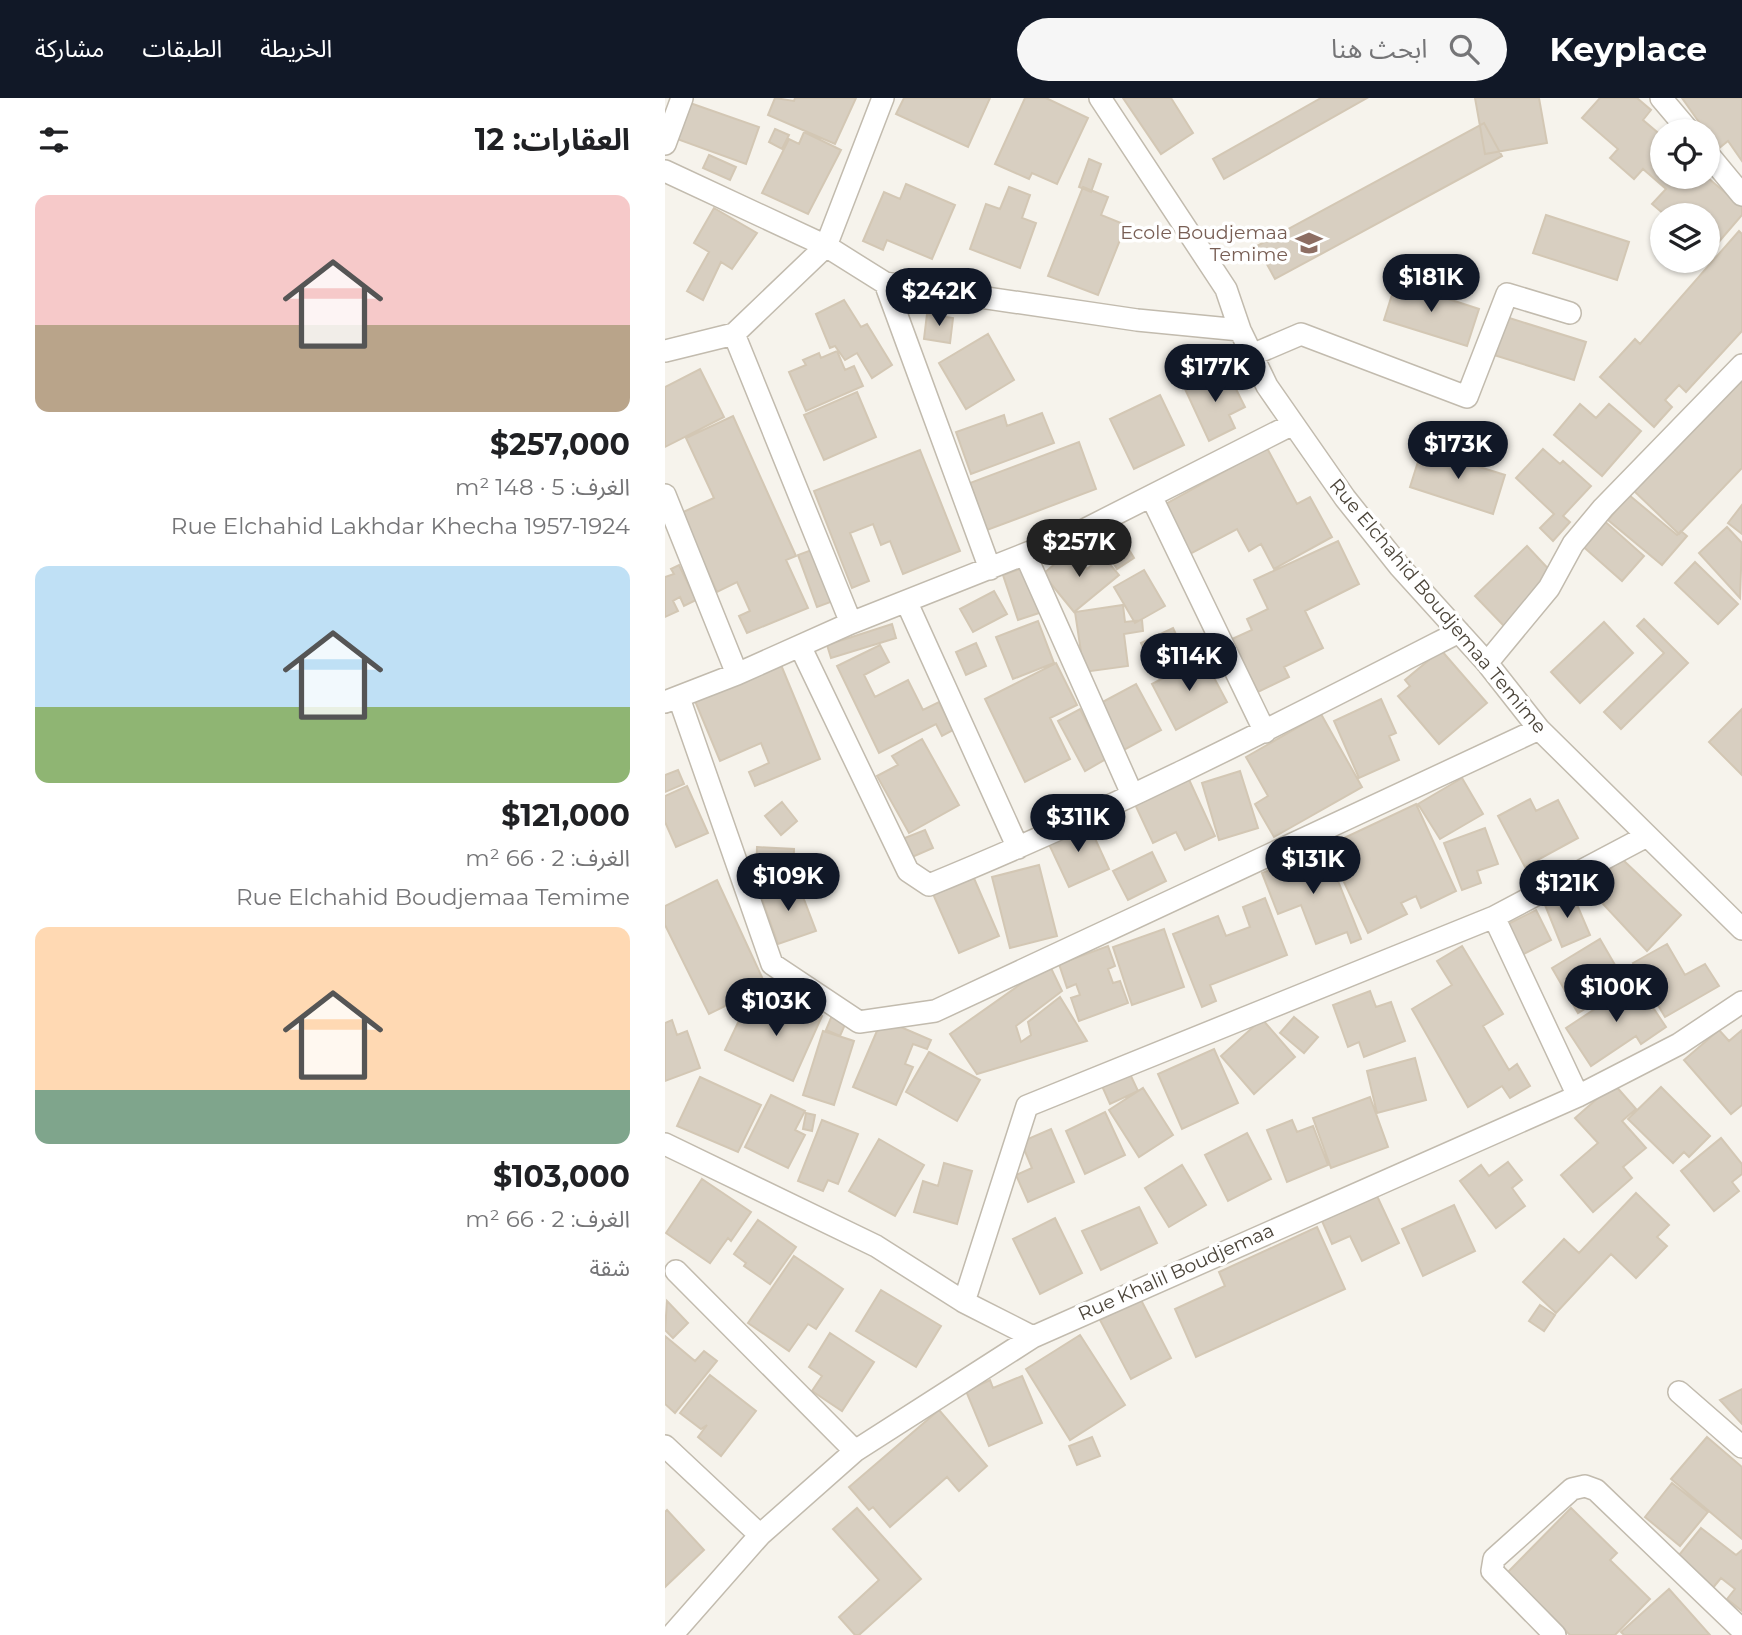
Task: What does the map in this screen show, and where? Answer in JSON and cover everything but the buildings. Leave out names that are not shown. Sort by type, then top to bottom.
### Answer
[{"type":"street","points":[[665,144],[682,98]]},
{"type":"street","points":[[665,351],[734,334],[826,246],[883,98]]},
{"type":"street","name":"Rue Elchahid Boudjemaa Temime","points":[[1100,98],[1226,289],[1240,330],[1267,386],[1384,547],[1487,663],[1539,729],[1742,929]]},
{"type":"street","points":[[1661,98],[1679,119]]},
{"type":"street","points":[[1720,168],[1742,195]]},
{"type":"street","points":[[665,172],[826,246],[885,283],[1137,320],[1240,330]]},
{"type":"street","points":[[885,283],[990,569]]},
{"type":"street","points":[[1252,355],[1301,334],[1467,397],[1507,294],[1570,313]]},
{"type":"street","points":[[734,334],[851,623]]},
{"type":"street","points":[[1487,663],[1549,588],[1573,544],[1603,508],[1742,365]]},
{"type":"street","points":[[1293,424],[1026,556],[851,623],[672,700],[772,964],[859,1022],[935,1011],[1539,729]]},
{"type":"street","points":[[665,495],[737,674]]},
{"type":"street","points":[[1151,496],[1265,732]]},
{"type":"street","points":[[1026,556],[1132,794]]},
{"type":"street","points":[[907,603],[1019,848]]},
{"type":"street","points":[[800,646],[908,871],[929,885],[1019,848],[1265,732],[1459,632]]},
{"type":"street","points":[[964,1302],[1027,1107],[1494,917],[1647,836]]},
{"type":"street","points":[[1494,917],[1578,1096]]},
{"type":"street","name":"Rue Khalil Boudjemaa","points":[[672,1635],[760,1535],[855,1451],[1033,1337],[1578,1096],[1679,1044],[1742,1002]]},
{"type":"street","points":[[665,1144],[876,1246],[964,1302],[1033,1337]]},
{"type":"street","points":[[675,1271],[855,1451]]},
{"type":"street","points":[[1679,1392],[1742,1447]]},
{"type":"street","points":[[665,1446],[760,1535]]},
{"type":"street","points":[[1555,1635],[1492,1571],[1494,1559],[1572,1489],[1585,1486],[1596,1490],[1742,1630]]},
{"type":"place","name":"Ecole Boudjemaa Temime","points":[[1309,243]]}]
